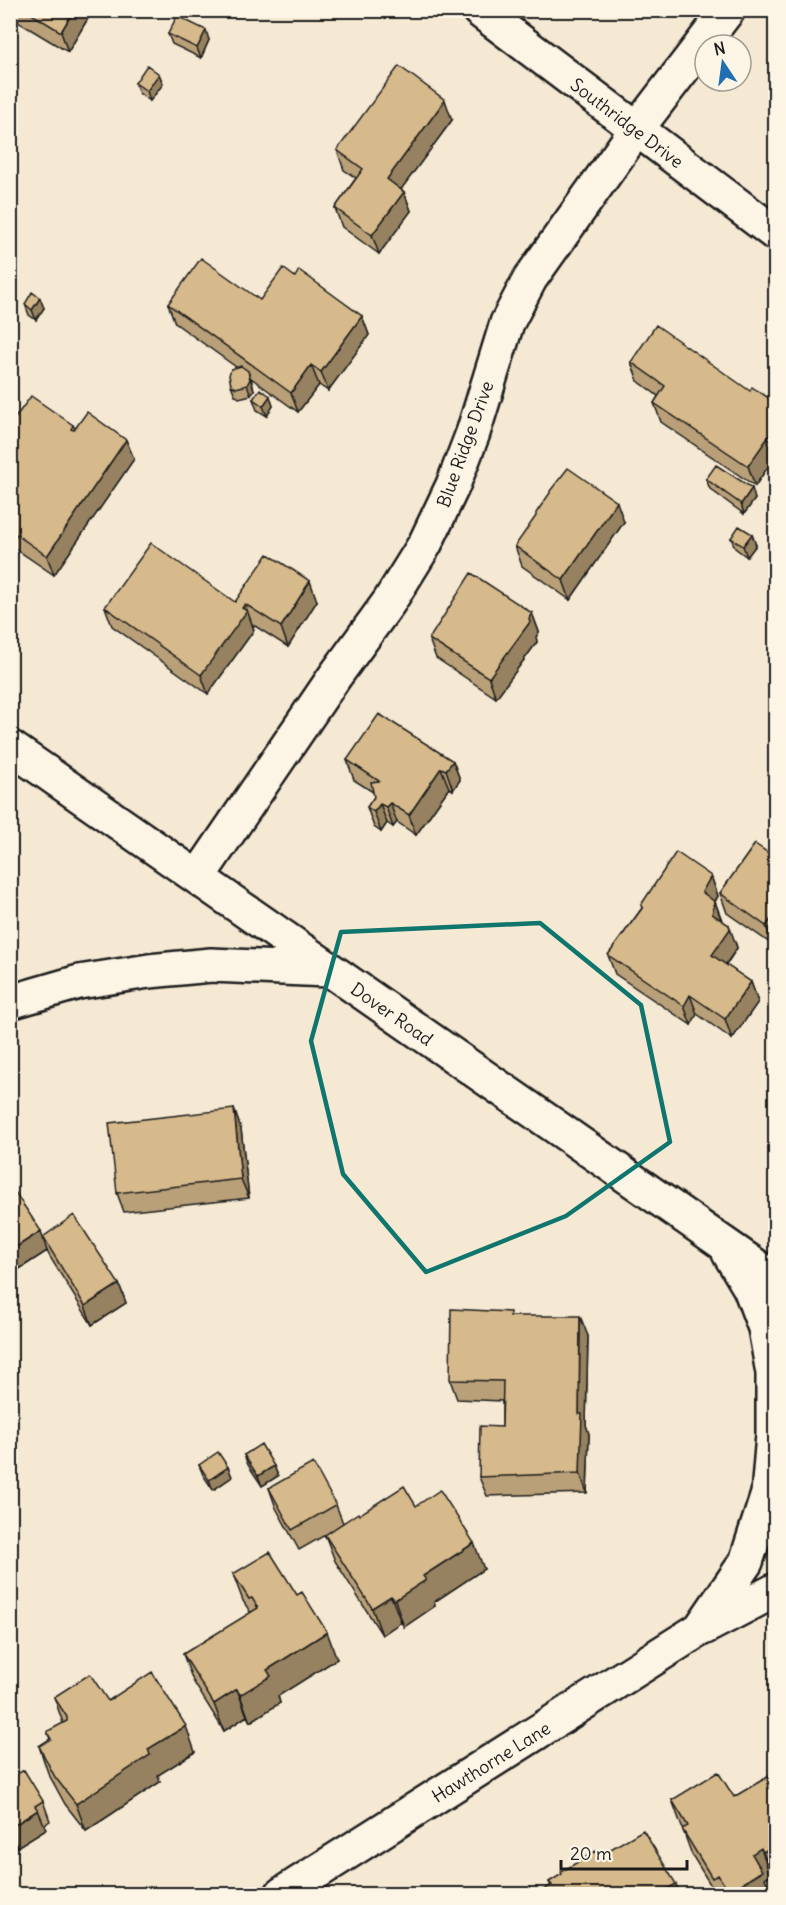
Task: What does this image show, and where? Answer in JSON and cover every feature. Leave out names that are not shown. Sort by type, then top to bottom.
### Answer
[{"type":"street","name":"Southridge Drive","points":[[479,10],[776,234]]},
{"type":"street","name":"Blue Ridge Drive","points":[[198,877],[335,676],[389,602],[425,544],[453,485],[473,433],[507,323],[530,279],[636,130],[728,10]]},
{"type":"street","name":"Dover Road","points":[[10,747],[776,1280]]},
{"type":"street","points":[[10,1002],[79,982],[149,970],[211,965],[328,970]]},
{"type":"street","name":"Hawthorne Lane","points":[[700,1629],[746,1562],[768,1494],[773,1435],[773,1373],[765,1328],[750,1288],[724,1244]]},
{"type":"street","name":"Hawthorne Lane","points":[[282,1894],[700,1629],[776,1590]]},
{"type":"highlighted area","points":[[540,923],[641,1005],[670,1142],[566,1216],[426,1272],[343,1174],[311,1041],[341,932]]},
{"type":"building","points":[[25,10],[74,10],[61,32]]},
{"type":"building","points":[[177,16],[206,30],[197,48],[168,34]]},
{"type":"building","points":[[147,65],[159,74],[147,91],[135,83]]},
{"type":"building","points":[[399,66],[445,100],[387,179],[404,192],[372,235],[335,208],[363,169],[337,150]]},
{"type":"building","points":[[201,258],[260,300],[283,268],[295,277],[299,270],[362,316],[321,372],[311,365],[291,393],[168,304]]},
{"type":"building","points":[[32,292],[40,298],[32,310],[25,304]]},
{"type":"building","points":[[656,325],[750,391],[752,387],[776,403],[776,426],[748,466],[654,403],[665,386],[631,362]]},
{"type":"building","points":[[241,366],[248,371],[250,379],[247,385],[236,388],[231,385],[229,375],[231,369]]},
{"type":"building","points":[[260,389],[270,396],[263,406],[253,399]]},
{"type":"building","points":[[31,396],[73,425],[71,429],[74,430],[87,412],[126,440],[47,556],[10,530],[10,415],[15,418]]},
{"type":"building","points":[[716,465],[752,488],[741,504],[706,479]]},
{"type":"building","points":[[568,468],[617,502],[563,580],[515,546],[550,491]]},
{"type":"building","points":[[739,526],[752,534],[743,546],[731,538]]},
{"type":"building","points":[[151,543],[235,602],[268,554],[310,581],[281,627],[245,604],[242,608],[247,611],[201,675],[105,607]]},
{"type":"building","points":[[471,573],[532,613],[529,618],[530,622],[489,678],[429,639]]},
{"type":"building","points":[[379,714],[453,761],[446,770],[441,768],[409,815],[390,803],[386,807],[380,804],[374,812],[367,807],[374,797],[371,782],[379,781],[347,760]]},
{"type":"building","points":[[755,844],[776,858],[776,912],[766,926],[720,893]]},
{"type":"building","points":[[676,852],[711,876],[702,892],[715,902],[712,914],[729,925],[730,929],[712,955],[751,982],[725,1019],[690,995],[684,1006],[608,955],[643,907],[641,905]]},
{"type":"building","points":[[234,1109],[241,1179],[117,1193],[109,1123]]},
{"type":"building","points":[[10,1185],[41,1231],[10,1251]]},
{"type":"building","points":[[74,1215],[119,1284],[85,1306],[43,1237]]},
{"type":"building","points":[[451,1309],[510,1312],[510,1316],[580,1316],[579,1414],[582,1414],[580,1473],[479,1477],[480,1426],[502,1427],[503,1381],[450,1380]]},
{"type":"building","points":[[261,1444],[274,1466],[258,1476],[244,1455]]},
{"type":"building","points":[[218,1452],[228,1467],[209,1480],[199,1465]]},
{"type":"building","points":[[313,1463],[336,1505],[292,1530],[269,1488]]},
{"type":"building","points":[[404,1486],[416,1506],[440,1490],[474,1543],[423,1576],[426,1580],[395,1600],[391,1596],[372,1608],[325,1535]]},
{"type":"building","points":[[270,1552],[297,1595],[302,1592],[327,1632],[267,1670],[271,1676],[240,1695],[237,1689],[214,1704],[183,1654],[258,1608],[252,1598],[249,1599],[233,1574]]},
{"type":"building","points":[[152,1672],[186,1726],[148,1749],[150,1755],[76,1804],[55,1777],[39,1746],[51,1739],[48,1731],[67,1721],[67,1717],[54,1697],[90,1674],[108,1701]]},
{"type":"building","points":[[24,1770],[43,1801],[35,1806],[38,1810],[10,1828],[10,1778]]},
{"type":"building","points":[[718,1772],[734,1797],[776,1772],[776,1845],[763,1852],[761,1848],[752,1854],[762,1871],[729,1892],[718,1875],[712,1878],[682,1829],[688,1826],[672,1800]]},
{"type":"building","points":[[643,1830],[676,1884],[658,1894],[537,1894],[552,1885],[549,1882],[562,1874],[561,1872],[596,1851],[599,1856]]}]
